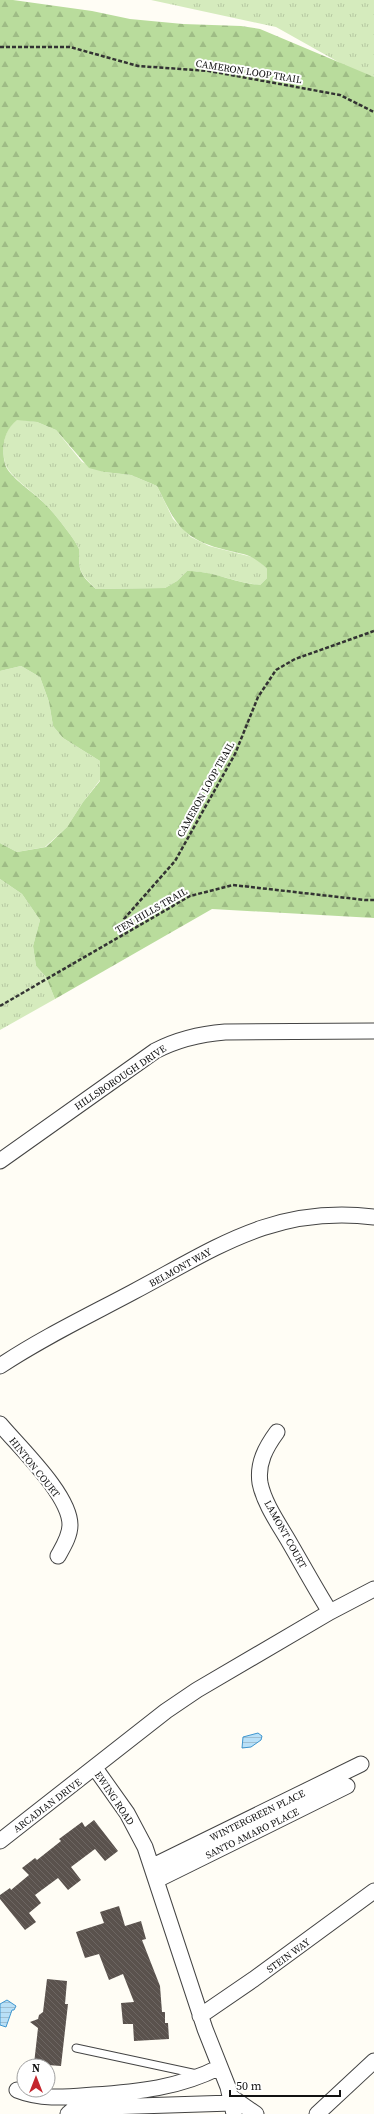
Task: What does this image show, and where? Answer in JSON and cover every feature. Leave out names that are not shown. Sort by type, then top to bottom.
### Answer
[{"type":"street","name":"HILLSBOROUGH DRIVE","points":[[0,1160],[149,1055],[170,1043],[205,1034],[225,1032],[374,1031]]},
{"type":"street","name":"BELMONT WAY","points":[[0,1366],[194,1258],[252,1231],[293,1219],[316,1216],[341,1215],[374,1217]]},
{"type":"street","name":"HINTON COURT","points":[[0,1424],[57,1491],[69,1514],[70,1527],[67,1540],[58,1556]]},
{"type":"street","name":"LAMONT COURT","points":[[277,1432],[263,1455],[260,1469],[260,1483],[270,1509],[330,1612]]},
{"type":"street","name":"EWING ROAD","points":[[232,2104],[220,2067],[200,2016],[155,1873],[127,1813],[95,1768],[166,1711],[197,1690],[330,1612],[374,1589]]},
{"type":"street","name":"WINTERGREEN PLACE","points":[[155,1873],[361,1764]]},
{"type":"street","name":"ARCADIAN DRIVE","points":[[2,1836],[95,1768]]},
{"type":"street","name":"SANTO AMARO PLACE","points":[[155,1873],[348,1786]]},
{"type":"street","name":"STEIN WAY","points":[[200,2016],[254,1979],[374,1891]]},
{"type":"street","points":[[318,2114],[374,2061]]},
{"type":"street","points":[[56,2097],[132,2092],[180,2084],[203,2076],[220,2067]]},
{"type":"street","points":[[68,2114],[75,2108],[232,2104],[256,2114]]},
{"type":"lane","points":[[76,2048],[203,2076]]},
{"type":"path","name":"CAMERON LOOP TRAIL","points":[[0,47],[70,47],[138,66],[209,71],[340,95],[374,112]]},
{"type":"path","name":"CAMERON LOOP TRAIL","points":[[121,937],[124,919],[175,861],[235,754],[258,697],[276,670],[295,659],[374,631]]},
{"type":"path","name":"TEN HILLS TRAIL","points":[[0,1006],[190,896],[233,885],[374,900]]},
{"type":"green space","points":[[0,0],[13,0],[92,11],[130,19],[183,24],[241,26],[260,29],[374,77],[374,918],[212,909],[55,999],[46,977],[36,966],[33,946],[40,920],[22,894],[0,879],[0,843],[17,852],[46,847],[67,827],[83,802],[100,781],[100,761],[63,738],[53,726],[49,702],[40,677],[21,666],[0,671]],"holes":[[[17,420],[37,422],[56,430],[89,468],[104,472],[131,475],[157,486],[175,520],[189,535],[211,546],[244,554],[257,560],[267,569],[267,578],[260,585],[207,573],[187,571],[177,581],[165,588],[96,589],[80,570],[79,549],[70,534],[48,507],[12,475],[5,464],[3,451],[6,434],[9,429]]]},
{"type":"green space","points":[[151,0],[374,0],[374,82],[276,27]]},
{"type":"green space","points":[[17,419],[37,422],[56,430],[82,462],[104,472],[131,475],[157,486],[173,519],[191,537],[209,546],[256,558],[267,569],[267,578],[260,585],[206,573],[187,571],[177,581],[165,588],[96,589],[82,573],[79,566],[79,549],[70,534],[48,507],[7,468],[3,450],[6,433]]},
{"type":"green space","points":[[21,666],[40,677],[49,702],[53,726],[63,738],[100,761],[100,780],[83,802],[67,827],[45,847],[17,852],[0,843],[0,671]]},
{"type":"green space","points":[[0,879],[22,894],[40,920],[33,946],[36,966],[46,977],[55,999],[0,1030]]},
{"type":"water","points":[[258,1733],[262,1736],[261,1740],[251,1747],[242,1748],[243,1737]]},
{"type":"water","points":[[7,2000],[16,2006],[14,2010],[12,2010],[6,2027],[0,2025],[0,2004]]},
{"type":"building","points":[[94,1820],[118,1851],[105,1861],[95,1849],[71,1867],[81,1880],[68,1890],[58,1878],[35,1895],[41,1903],[29,1913],[36,1922],[25,1930],[0,1899],[0,1895],[10,1888],[11,1890],[29,1875],[22,1868],[35,1858],[37,1860],[61,1841],[59,1839],[82,1822],[85,1827]]},
{"type":"building","points":[[119,1906],[125,1926],[141,1921],[146,1939],[142,1940],[160,1986],[162,2012],[165,2012],[165,2023],[168,2023],[169,2039],[134,2041],[133,2024],[123,2024],[121,2003],[134,2002],[123,1974],[109,1980],[99,1954],[85,1958],[76,1932],[104,1923],[100,1912]]},
{"type":"building","points":[[47,1979],[67,1981],[65,2004],[68,2004],[61,2066],[56,2066],[56,2058],[35,2058],[38,2028],[30,2022],[38,2019],[39,2015],[43,2012]]}]
